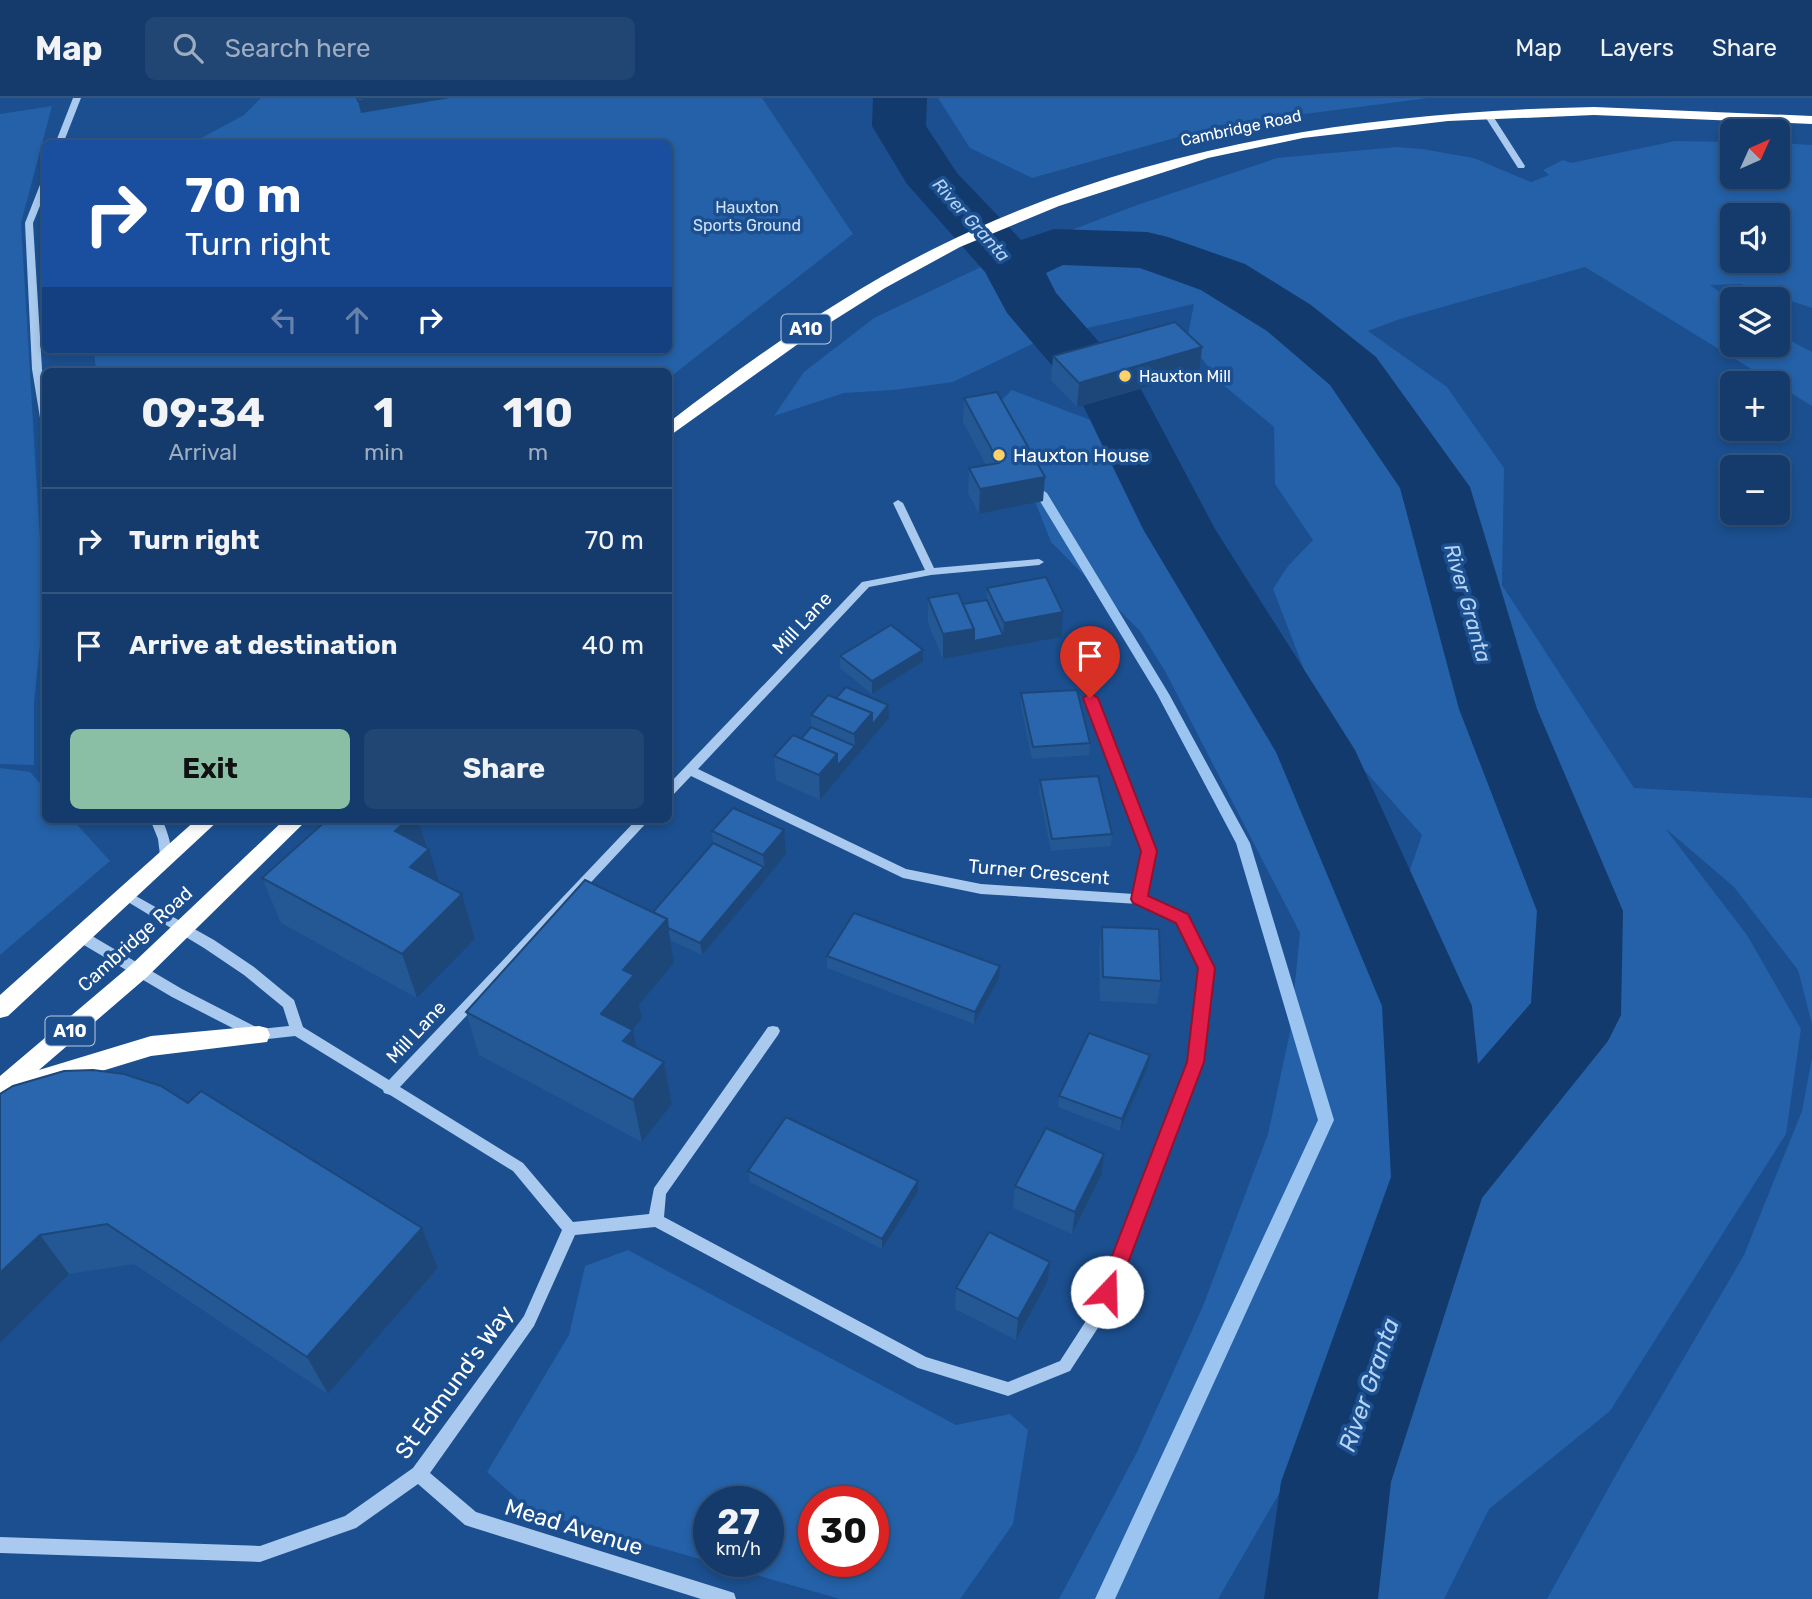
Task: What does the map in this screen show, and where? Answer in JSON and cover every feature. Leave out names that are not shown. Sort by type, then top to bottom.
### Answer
[{"type":"highway","name":"Cambridge Road","points":[[672,429],[784,344],[852,300],[956,244],[1060,200],[1165,166],[1258,144],[1339,130],[1488,115],[1669,111],[1812,120]]},
{"type":"highway","name":"Cambridge Road","points":[[0,1009],[206,823]]},
{"type":"highway","name":"Cambridge Road","points":[[0,1092],[185,929],[294,823]]},
{"type":"highway","points":[[0,1092],[151,1045],[260,1035]]},
{"type":"street","points":[[61,140],[77,98]]},
{"type":"street","points":[[1488,115],[1521,166]]},
{"type":"street","points":[[42,189],[29,223],[37,369],[42,400]]},
{"type":"street","points":[[898,503],[932,572]]},
{"type":"street","name":"Mill Lane","points":[[672,789],[866,584],[932,572],[1038,562]]},
{"type":"street","points":[[1090,698],[1149,851],[1139,899]]},
{"type":"street","name":"Turner Crescent","points":[[656,1220],[923,1363],[1008,1389],[1065,1366],[1097,1317],[1195,1062],[1206,968],[1182,918],[1139,899],[981,889],[903,873],[690,770]]},
{"type":"street","points":[[158,823],[164,839],[165,860]]},
{"type":"street","name":"Mill Lane","points":[[389,1089],[640,823]]},
{"type":"street","points":[[127,896],[185,929],[249,971],[289,1004],[297,1030],[517,1167],[570,1229],[656,1220],[659,1192],[773,1031]]},
{"type":"street","points":[[82,937],[139,971],[260,1035],[297,1030]]},
{"type":"street","name":"St Edmund's Way","points":[[0,1545],[260,1555],[349,1522],[419,1474],[528,1321],[570,1229]]},
{"type":"street","name":"Mead Avenue","points":[[419,1474],[471,1519],[728,1599]]},
{"type":"green space","name":"Hauxton Sports Ground","points":[[261,98],[762,98],[853,234],[672,376],[672,368],[96,368],[94,354],[672,354],[672,140],[198,140],[244,115]]},
{"type":"green space","points":[[938,98],[1428,98],[1221,125],[1032,178],[970,148]]},
{"type":"green space","points":[[52,106],[21,223],[42,573],[42,625],[34,702],[34,765],[0,764],[0,114]]},
{"type":"green space","points":[[1675,141],[1720,142],[1720,189],[1790,189],[1790,144],[1812,145],[1812,308],[1790,301],[1790,287],[1710,285],[1720,292],[1720,350],[1585,267],[1400,319],[1368,331],[1447,387],[1504,468],[1502,585],[1634,788],[1812,798],[1812,1024],[1798,970],[1734,887],[1665,828],[1747,935],[1801,1029],[1786,1134],[1610,1411],[1489,1509],[1444,1599],[1349,1599],[1342,1544],[1295,1466],[1218,1599],[1059,1599],[1137,1452],[1203,1306],[1268,1134],[1290,1032],[1300,933],[1165,671],[1140,631],[1051,542],[1018,458],[988,413],[1012,390],[1093,421],[1158,430],[1161,501],[1229,553],[1268,713],[1298,763],[1337,851],[1400,899],[1422,835],[1356,761],[1310,685],[1273,589],[1288,566],[1313,540],[1275,484],[1274,427],[1222,384],[1187,340],[1194,304],[1047,337],[953,382],[844,393],[774,416],[804,372],[874,318],[1006,255],[1137,205],[1277,158],[1397,147],[1422,149],[1474,158],[1531,182],[1549,175],[1543,170],[1563,160],[1571,163]]},
{"type":"green space","points":[[1790,340],[1812,352],[1812,406],[1790,393],[1790,371],[1755,371],[1732,357],[1790,357]]},
{"type":"green space","points":[[0,768],[30,772],[42,786],[42,823],[76,823],[110,861],[0,955]]},
{"type":"green space","points":[[1812,1058],[1812,1599],[1547,1599],[1623,1462],[1744,1255],[1802,1111]]},
{"type":"green space","points":[[628,1250],[956,1425],[1010,1414],[1028,1430],[1013,1524],[960,1599],[840,1599],[763,1577],[784,1577],[784,1486],[693,1486],[693,1557],[531,1511],[487,1472],[569,1335],[585,1266]]},
{"type":"building","points":[[1175,322],[1202,347],[1079,383],[1053,356]]},
{"type":"building","points":[[997,392],[1045,477],[980,489],[969,468],[999,463],[964,398]]},
{"type":"building","points":[[1046,577],[1063,612],[1004,623],[987,588]]},
{"type":"building","points":[[958,593],[974,629],[943,634],[928,598]]},
{"type":"building","points":[[987,600],[1003,635],[974,641],[974,629],[963,604]]},
{"type":"building","points":[[891,625],[923,650],[872,681],[840,656]]},
{"type":"building","points":[[846,687],[888,705],[872,725],[872,713],[836,698]]},
{"type":"building","points":[[1077,690],[1090,743],[1033,747],[1021,693]]},
{"type":"building","points":[[828,695],[872,713],[854,734],[811,715]]},
{"type":"building","points":[[811,727],[855,746],[837,766],[837,754],[801,739]]},
{"type":"building","points":[[793,735],[837,754],[819,775],[774,756]]},
{"type":"building","points":[[1098,776],[1112,834],[1052,839],[1040,780]]},
{"type":"building","points":[[733,808],[784,830],[763,855],[712,831]]},
{"type":"building","points":[[324,823],[404,823],[395,831],[429,849],[410,867],[462,894],[402,954],[262,878]]},
{"type":"building","points":[[713,843],[764,867],[700,943],[668,928],[667,919],[653,912]]},
{"type":"building","points":[[585,880],[667,919],[623,970],[634,975],[601,1014],[633,1030],[623,1041],[664,1062],[633,1100],[466,1012]]},
{"type":"building","points":[[854,913],[1000,966],[975,1012],[827,956]]},
{"type":"building","points":[[1102,927],[1159,929],[1161,981],[1103,977]]},
{"type":"building","points":[[1089,1033],[1150,1055],[1122,1119],[1059,1096]]},
{"type":"building","points":[[93,1070],[124,1074],[161,1086],[188,1103],[201,1091],[422,1228],[307,1357],[107,1224],[40,1235],[0,1273],[0,1094],[13,1086],[64,1071]]},
{"type":"building","points":[[786,1117],[918,1181],[882,1239],[748,1171]]},
{"type":"building","points":[[1046,1128],[1104,1154],[1075,1212],[1015,1186]]},
{"type":"building","points":[[989,1232],[1050,1262],[1018,1319],[956,1288]]},
{"type":"waterway","name":"River Granta","points":[[900,98],[899,126],[936,184],[1012,266]]},
{"type":"waterway","name":"River Granta","points":[[1012,266],[1054,247],[1147,250],[1223,277],[1289,318],[1353,371],[1435,487],[1498,709],[1580,911],[1576,1015],[1440,1177]]},
{"type":"waterway","name":"River Granta","points":[[1012,266],[1029,300],[1109,391],[1179,529],[1315,750],[1427,1006],[1440,1177]]},
{"type":"waterway","points":[[1041,493],[1163,694],[1243,843],[1326,1120],[1105,1599]]},
{"type":"waterway","name":"River Granta","points":[[1321,1599],[1336,1482],[1440,1177]]},
{"type":"place","name":"Hauxton Mill","points":[[1125,376]]},
{"type":"place","name":"Hauxton House","points":[[999,455]]},
{"type":"route","points":[[1090,698],[1149,851],[1139,899],[1182,918],[1206,968],[1195,1062],[1107,1292]]}]
